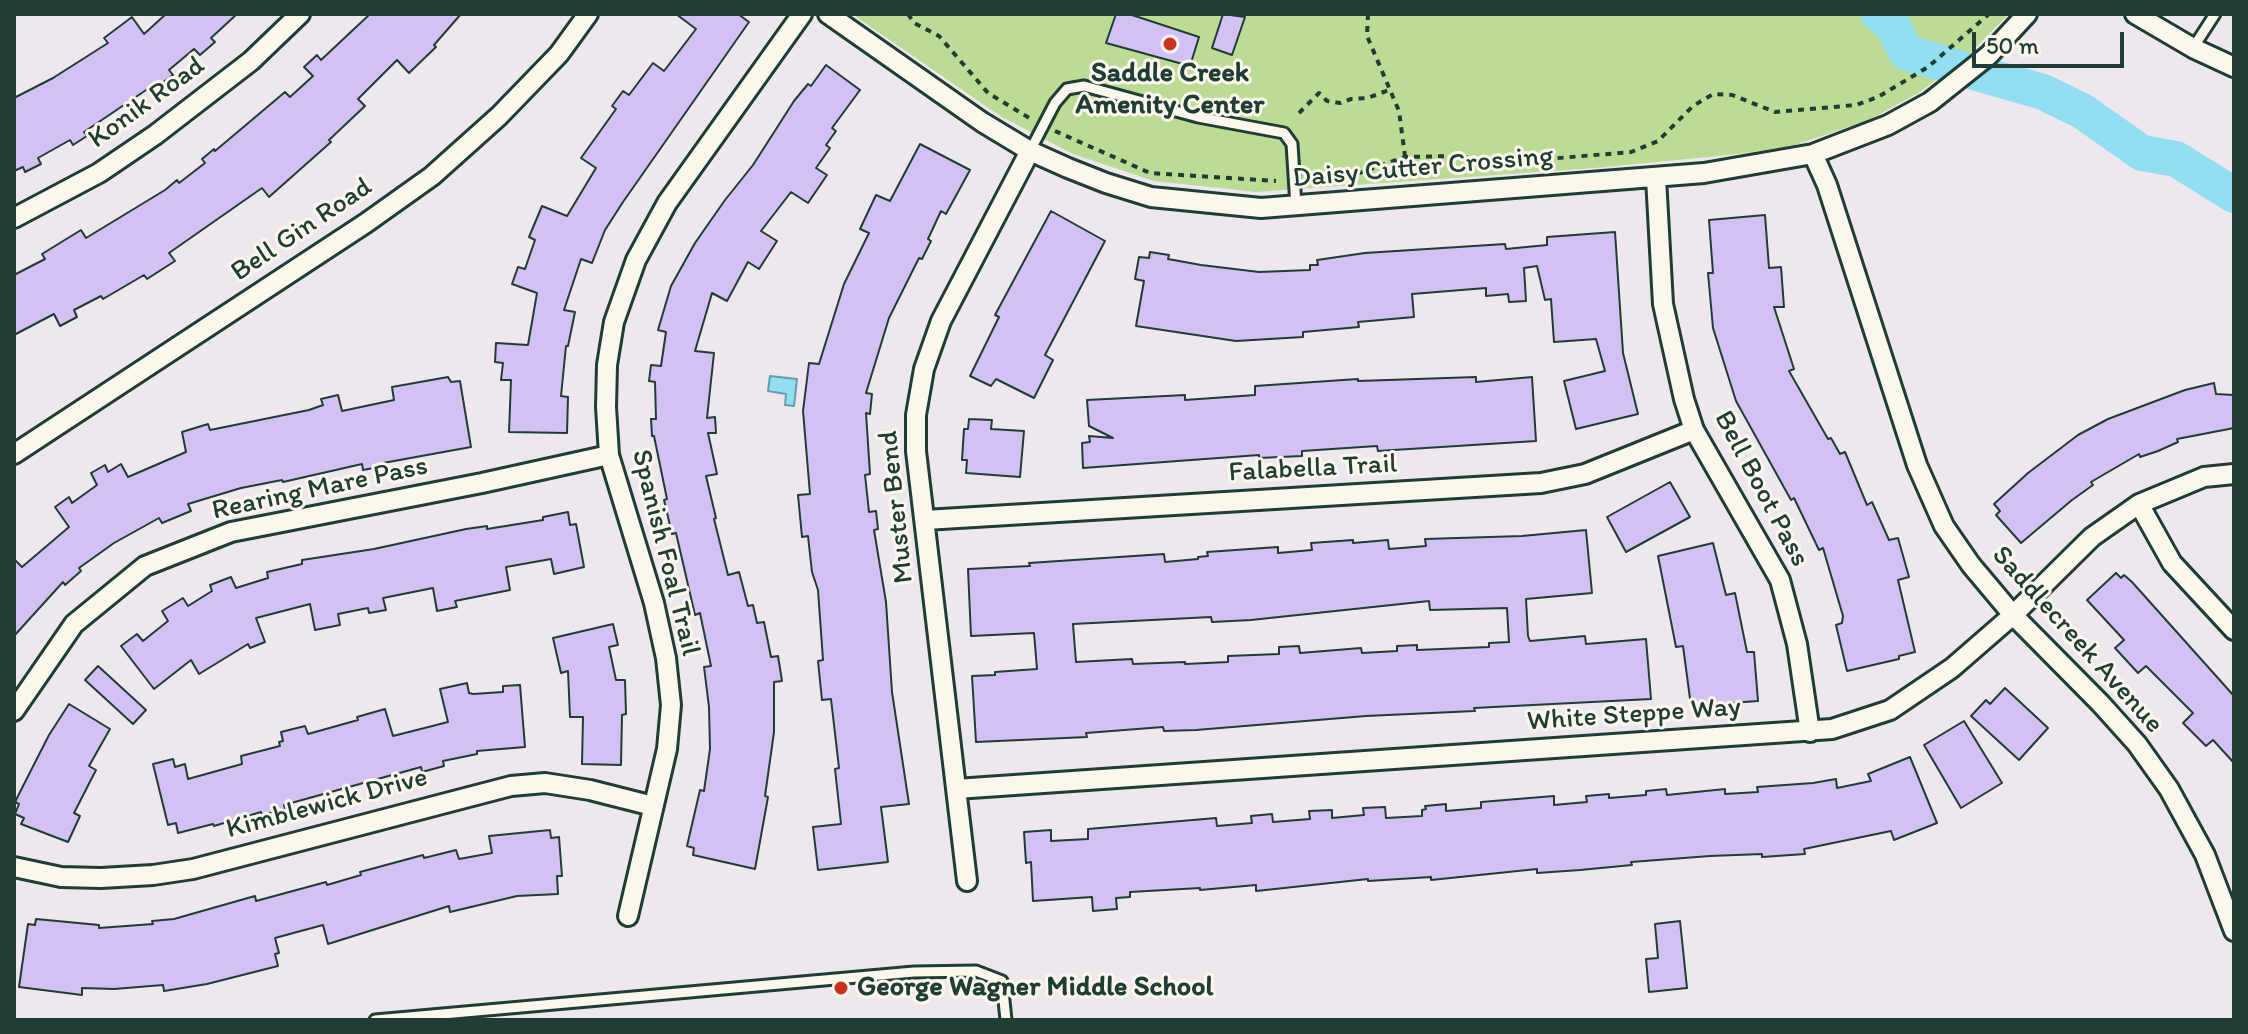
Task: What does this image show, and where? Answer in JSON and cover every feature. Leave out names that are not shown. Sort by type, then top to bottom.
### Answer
[{"type":"street","name":"Konik Road","points":[[14,218],[99,173],[155,135],[251,61],[300,14]]},
{"type":"street","name":"Bell Gin Road","points":[[14,454],[366,223],[432,176],[499,116],[549,65],[588,14]]},
{"type":"street","name":"Spanish Foal Trail","points":[[628,916],[667,749],[671,705],[666,658],[654,603],[609,455],[607,365],[614,322],[636,260],[667,203],[802,14]]},
{"type":"street","name":"Daisy Cutter Crossing","points":[[828,14],[982,122],[1030,151],[1106,183],[1151,197],[1261,208],[1656,178],[1813,154],[1888,125],[1930,102],[1989,55],[2027,14]]},
{"type":"street","points":[[2135,14],[2193,48],[2234,67]]},
{"type":"street","name":"Muster Bend","points":[[967,881],[916,451],[916,415],[924,369],[941,321],[1030,151]]},
{"type":"street","name":"Saddlecreek Avenue","points":[[1813,154],[1827,185],[1917,465],[1944,526],[1971,565],[2013,615],[2137,744],[2169,789],[2205,855],[2234,931]]},
{"type":"street","name":"Bell Boot Pass","points":[[1656,178],[1663,304],[1684,399],[1694,430],[1780,580],[1797,644],[1810,732]]},
{"type":"street","name":"Falabella Trail","points":[[925,520],[1541,483],[1585,474],[1694,430]]},
{"type":"street","name":"Rearing Mare Pass","points":[[14,711],[74,624],[145,566],[231,532],[609,455]]},
{"type":"street","name":"White Steppe Way","points":[[956,789],[1832,729],[1890,710],[1952,668],[2013,615],[2092,537],[2139,504],[2204,477],[2234,474]]},
{"type":"street","points":[[2139,504],[2172,563],[2234,630]]},
{"type":"street","name":"Kimblewick Drive","points":[[14,867],[61,877],[101,878],[193,869],[511,786],[545,783],[590,790],[653,806]]},
{"type":"lane","points":[[2193,48],[2215,14]]},
{"type":"lane","points":[[1030,151],[1055,103],[1067,89],[1084,86],[1198,117],[1284,133],[1292,144],[1296,206]]},
{"type":"lane","points":[[375,1020],[914,972],[976,971],[1002,981],[1006,1020]]},
{"type":"path","points":[[908,14],[914,23],[939,36],[988,93],[1031,119]]},
{"type":"path","points":[[1368,14],[1367,36],[1399,111],[1405,157]]},
{"type":"path","points":[[1306,178],[1359,173],[1405,157],[1451,156],[1511,162],[1631,152],[1658,141],[1693,106],[1713,94],[1732,95],[1775,112],[1856,105],[1878,97],[1928,67],[1989,14]]},
{"type":"path","points":[[1299,113],[1319,93],[1327,101],[1340,103],[1392,89]]},
{"type":"path","points":[[1055,131],[1150,173],[1276,181]]},
{"type":"green space","points":[[852,14],[2009,14],[1966,57],[1920,92],[1869,120],[1792,146],[1595,168],[1256,192],[1154,181],[1073,154],[1000,116]]},
{"type":"water","points":[[770,376],[797,379],[794,406],[785,405],[786,394],[768,391]]},
{"type":"building","points":[[166,14],[237,14],[211,38],[215,42],[200,55],[194,49],[169,70],[173,75],[84,132],[87,136],[73,145],[70,140],[38,158],[41,164],[25,172],[23,167],[14,171],[14,98],[53,78],[108,43],[104,38],[132,17],[144,34]]},
{"type":"building","points":[[370,14],[461,14],[434,45],[436,47],[409,73],[397,60],[358,99],[365,106],[329,140],[331,142],[269,197],[262,188],[169,253],[175,261],[147,279],[144,275],[103,299],[101,296],[74,310],[77,317],[60,326],[54,314],[14,335],[14,275],[45,259],[42,254],[81,230],[86,238],[177,180],[179,183],[205,163],[202,159],[285,92],[290,97],[313,76],[304,67],[317,55],[321,60]]},
{"type":"building","points":[[676,14],[738,14],[749,22],[623,202],[605,230],[592,263],[581,259],[564,310],[575,312],[566,346],[561,396],[568,397],[567,433],[509,432],[511,380],[501,380],[503,363],[495,362],[496,343],[528,345],[537,293],[512,284],[518,267],[525,269],[535,240],[529,237],[542,206],[567,216],[596,168],[581,158],[616,109],[612,106],[623,91],[629,95],[653,63],[664,71],[696,29]]},
{"type":"building","points":[[1116,14],[1129,14],[1199,37],[1190,66],[1106,43]]},
{"type":"building","points":[[1223,14],[1245,17],[1232,55],[1212,48]]},
{"type":"building","points":[[826,65],[860,90],[832,128],[836,131],[826,145],[830,148],[816,168],[827,175],[808,203],[791,192],[761,231],[777,241],[759,269],[748,262],[727,301],[712,293],[695,351],[714,353],[707,418],[715,417],[716,433],[708,433],[717,474],[706,476],[728,575],[739,572],[748,606],[753,605],[757,623],[764,622],[771,657],[778,656],[782,681],[774,682],[774,732],[765,796],[768,797],[755,869],[693,855],[694,848],[687,846],[700,790],[704,791],[710,749],[704,667],[711,666],[700,613],[695,615],[676,533],[672,534],[664,500],[667,499],[652,436],[651,419],[656,419],[655,382],[649,381],[651,365],[661,366],[666,332],[658,330],[671,286],[695,243],[753,165],[794,101],[808,84],[811,86]]},
{"type":"building","points":[[920,144],[970,170],[946,214],[941,211],[928,239],[931,241],[889,318],[866,393],[872,394],[870,414],[866,413],[870,474],[865,475],[869,512],[876,511],[878,529],[874,530],[886,602],[892,692],[909,804],[881,807],[888,862],[818,870],[813,827],[841,824],[835,769],[839,768],[831,699],[822,700],[818,661],[823,660],[818,590],[812,572],[808,536],[802,537],[798,495],[810,494],[803,411],[809,363],[819,364],[844,284],[869,233],[860,229],[876,195],[890,201]]},
{"type":"building","points":[[1051,211],[1105,241],[1045,355],[1053,360],[1034,398],[996,379],[991,386],[970,376],[999,317],[995,315]]},
{"type":"building","points":[[1765,215],[1769,268],[1781,267],[1784,307],[1774,307],[1794,369],[1789,371],[1828,439],[1831,438],[1840,454],[1845,452],[1867,505],[1872,502],[1889,540],[1898,538],[1909,577],[1898,580],[1915,652],[1899,656],[1899,659],[1847,671],[1836,625],[1842,623],[1843,616],[1823,548],[1819,550],[1794,498],[1791,500],[1736,401],[1713,328],[1708,273],[1713,273],[1709,220]]},
{"type":"building","points":[[1615,232],[1623,353],[1638,414],[1576,429],[1564,381],[1605,371],[1596,339],[1554,342],[1551,299],[1545,300],[1537,266],[1524,268],[1526,301],[1509,302],[1508,294],[1486,296],[1486,288],[1412,294],[1414,317],[1358,322],[1359,327],[1303,332],[1303,337],[1236,341],[1136,326],[1144,281],[1135,279],[1139,257],[1149,258],[1150,252],[1169,255],[1168,259],[1259,272],[1310,270],[1310,265],[1318,265],[1317,260],[1365,253],[1505,244],[1506,249],[1547,245],[1547,237]]},
{"type":"building","points":[[448,377],[451,382],[460,381],[471,447],[383,463],[384,466],[363,470],[362,464],[241,488],[188,504],[191,511],[162,523],[159,518],[114,543],[79,568],[81,571],[65,585],[63,582],[14,636],[14,559],[22,567],[69,527],[55,507],[69,497],[72,503],[97,485],[91,473],[105,465],[108,472],[121,464],[128,477],[186,452],[182,432],[208,424],[210,430],[309,410],[323,405],[321,399],[338,395],[342,411],[394,400],[392,387]]},
{"type":"building","points":[[1476,377],[1476,382],[1532,377],[1536,441],[1378,451],[1377,446],[1302,451],[1302,456],[1259,458],[1259,455],[1083,468],[1082,443],[1090,442],[1089,436],[1113,438],[1089,426],[1087,400],[1185,395],[1185,400],[1255,395],[1255,386],[1358,379]]},
{"type":"building","points":[[2214,383],[2216,394],[2234,395],[2234,428],[2177,439],[2178,442],[2158,451],[2140,457],[2139,454],[2091,482],[2093,485],[2021,543],[1996,515],[2000,511],[1994,504],[2078,435],[2108,419],[2185,390]]},
{"type":"building","points":[[969,419],[992,420],[991,429],[1024,431],[1020,477],[966,473],[967,460],[962,460],[964,429],[968,429]]},
{"type":"building","points":[[1670,482],[1690,517],[1626,552],[1607,517]]},
{"type":"building","points":[[568,512],[570,525],[576,524],[584,567],[554,574],[551,559],[506,567],[510,590],[455,601],[457,607],[437,611],[433,588],[383,598],[386,610],[369,613],[368,608],[338,614],[340,625],[315,630],[310,604],[256,618],[265,642],[250,648],[248,644],[199,674],[191,660],[154,689],[121,646],[137,634],[143,641],[168,621],[162,611],[183,598],[188,606],[212,591],[210,585],[231,577],[236,588],[268,578],[267,572],[302,564],[302,560],[374,549],[466,529],[487,526],[487,529],[543,520],[543,517]]},
{"type":"building","points":[[1586,530],[1592,593],[1526,599],[1530,641],[1585,636],[1586,644],[1646,639],[1651,699],[1474,708],[1475,711],[1366,716],[1196,730],[1164,731],[1163,727],[1086,733],[1087,737],[976,742],[972,676],[1037,669],[1034,633],[971,636],[968,569],[1164,554],[1165,562],[1198,559],[1208,556],[1207,552],[1278,547],[1278,553],[1312,550],[1311,543],[1353,540],[1353,543],[1388,540],[1389,549],[1426,546],[1425,539],[1522,536]],"holes":[[[1429,601],[1430,610],[1507,608],[1509,642],[1489,643],[1489,647],[1417,650],[1417,645],[1397,646],[1397,651],[1362,653],[1361,648],[1300,653],[1299,646],[1279,647],[1279,654],[1228,656],[1228,662],[1185,664],[1133,664],[1132,659],[1076,662],[1073,624],[1211,617],[1212,622],[1251,620]]]},
{"type":"building","points":[[1713,543],[1726,595],[1735,593],[1747,652],[1754,652],[1758,701],[1691,706],[1683,646],[1676,647],[1658,556]]},
{"type":"building","points":[[2116,573],[2132,582],[2234,696],[2234,763],[2213,740],[2206,746],[2183,723],[2193,713],[2146,666],[2138,673],[2115,648],[2124,640],[2087,600]]},
{"type":"building","points":[[613,624],[618,645],[609,647],[616,680],[625,680],[626,714],[622,715],[621,765],[582,764],[583,717],[570,717],[568,671],[561,673],[553,638]]},
{"type":"building","points":[[98,666],[146,710],[133,724],[85,680]]},
{"type":"building","points":[[467,683],[469,693],[473,694],[503,692],[503,686],[520,685],[525,747],[477,751],[477,754],[443,761],[444,766],[422,772],[421,767],[284,805],[285,809],[262,815],[261,812],[214,826],[178,833],[176,823],[168,825],[153,764],[173,759],[175,767],[185,764],[188,779],[242,764],[241,756],[280,746],[279,742],[283,741],[281,732],[305,726],[308,734],[385,709],[393,736],[448,722],[440,689]]},
{"type":"building","points":[[2005,688],[2048,728],[2019,760],[1971,716],[1986,700],[1990,704]]},
{"type":"building","points":[[69,704],[110,729],[89,766],[96,770],[74,813],[80,816],[68,842],[21,824],[24,818],[15,814],[19,804],[15,802],[49,735]]},
{"type":"building","points":[[1964,721],[2002,783],[1961,808],[1924,745]]},
{"type":"building","points":[[1910,757],[1937,823],[1894,840],[1891,831],[1804,849],[1805,854],[1710,856],[1631,862],[1632,865],[1580,870],[1537,873],[1537,869],[1431,880],[1431,877],[1368,879],[1256,891],[1256,885],[1130,892],[1130,897],[1116,898],[1117,909],[1093,911],[1092,897],[1033,901],[1031,862],[1026,863],[1024,832],[1051,830],[1051,841],[1088,839],[1088,829],[1216,818],[1217,826],[1252,823],[1251,816],[1272,814],[1273,822],[1310,819],[1309,811],[1332,810],[1332,818],[1364,815],[1363,808],[1385,807],[1386,818],[1422,816],[1425,806],[1446,804],[1446,811],[1481,808],[1481,802],[1554,796],[1554,805],[1587,802],[1586,796],[1646,795],[1646,791],[1666,789],[1667,795],[1725,789],[1725,794],[1758,792],[1757,787],[1836,779],[1837,788],[1871,781],[1868,774]]},
{"type":"building","points":[[550,830],[551,838],[559,837],[562,876],[557,876],[558,894],[517,896],[450,912],[449,906],[328,944],[323,925],[275,938],[278,966],[207,984],[164,991],[163,985],[82,988],[82,995],[19,987],[28,924],[35,925],[36,919],[99,925],[99,928],[153,924],[152,921],[174,919],[255,896],[256,901],[326,882],[327,885],[361,875],[360,872],[423,855],[424,858],[456,850],[459,859],[492,853],[489,836]]},
{"type":"building","points":[[1680,921],[1687,988],[1649,992],[1646,959],[1658,958],[1655,924]]},
{"type":"waterway","points":[[1879,14],[1893,26],[1907,53],[2043,92],[2082,111],[2142,153],[2176,159],[2234,195]]},
{"type":"place","name":"Saddle Creek Amenity Center","points":[[1170,44]]},
{"type":"place","name":"George Wagner Middle School","points":[[841,988]]}]
